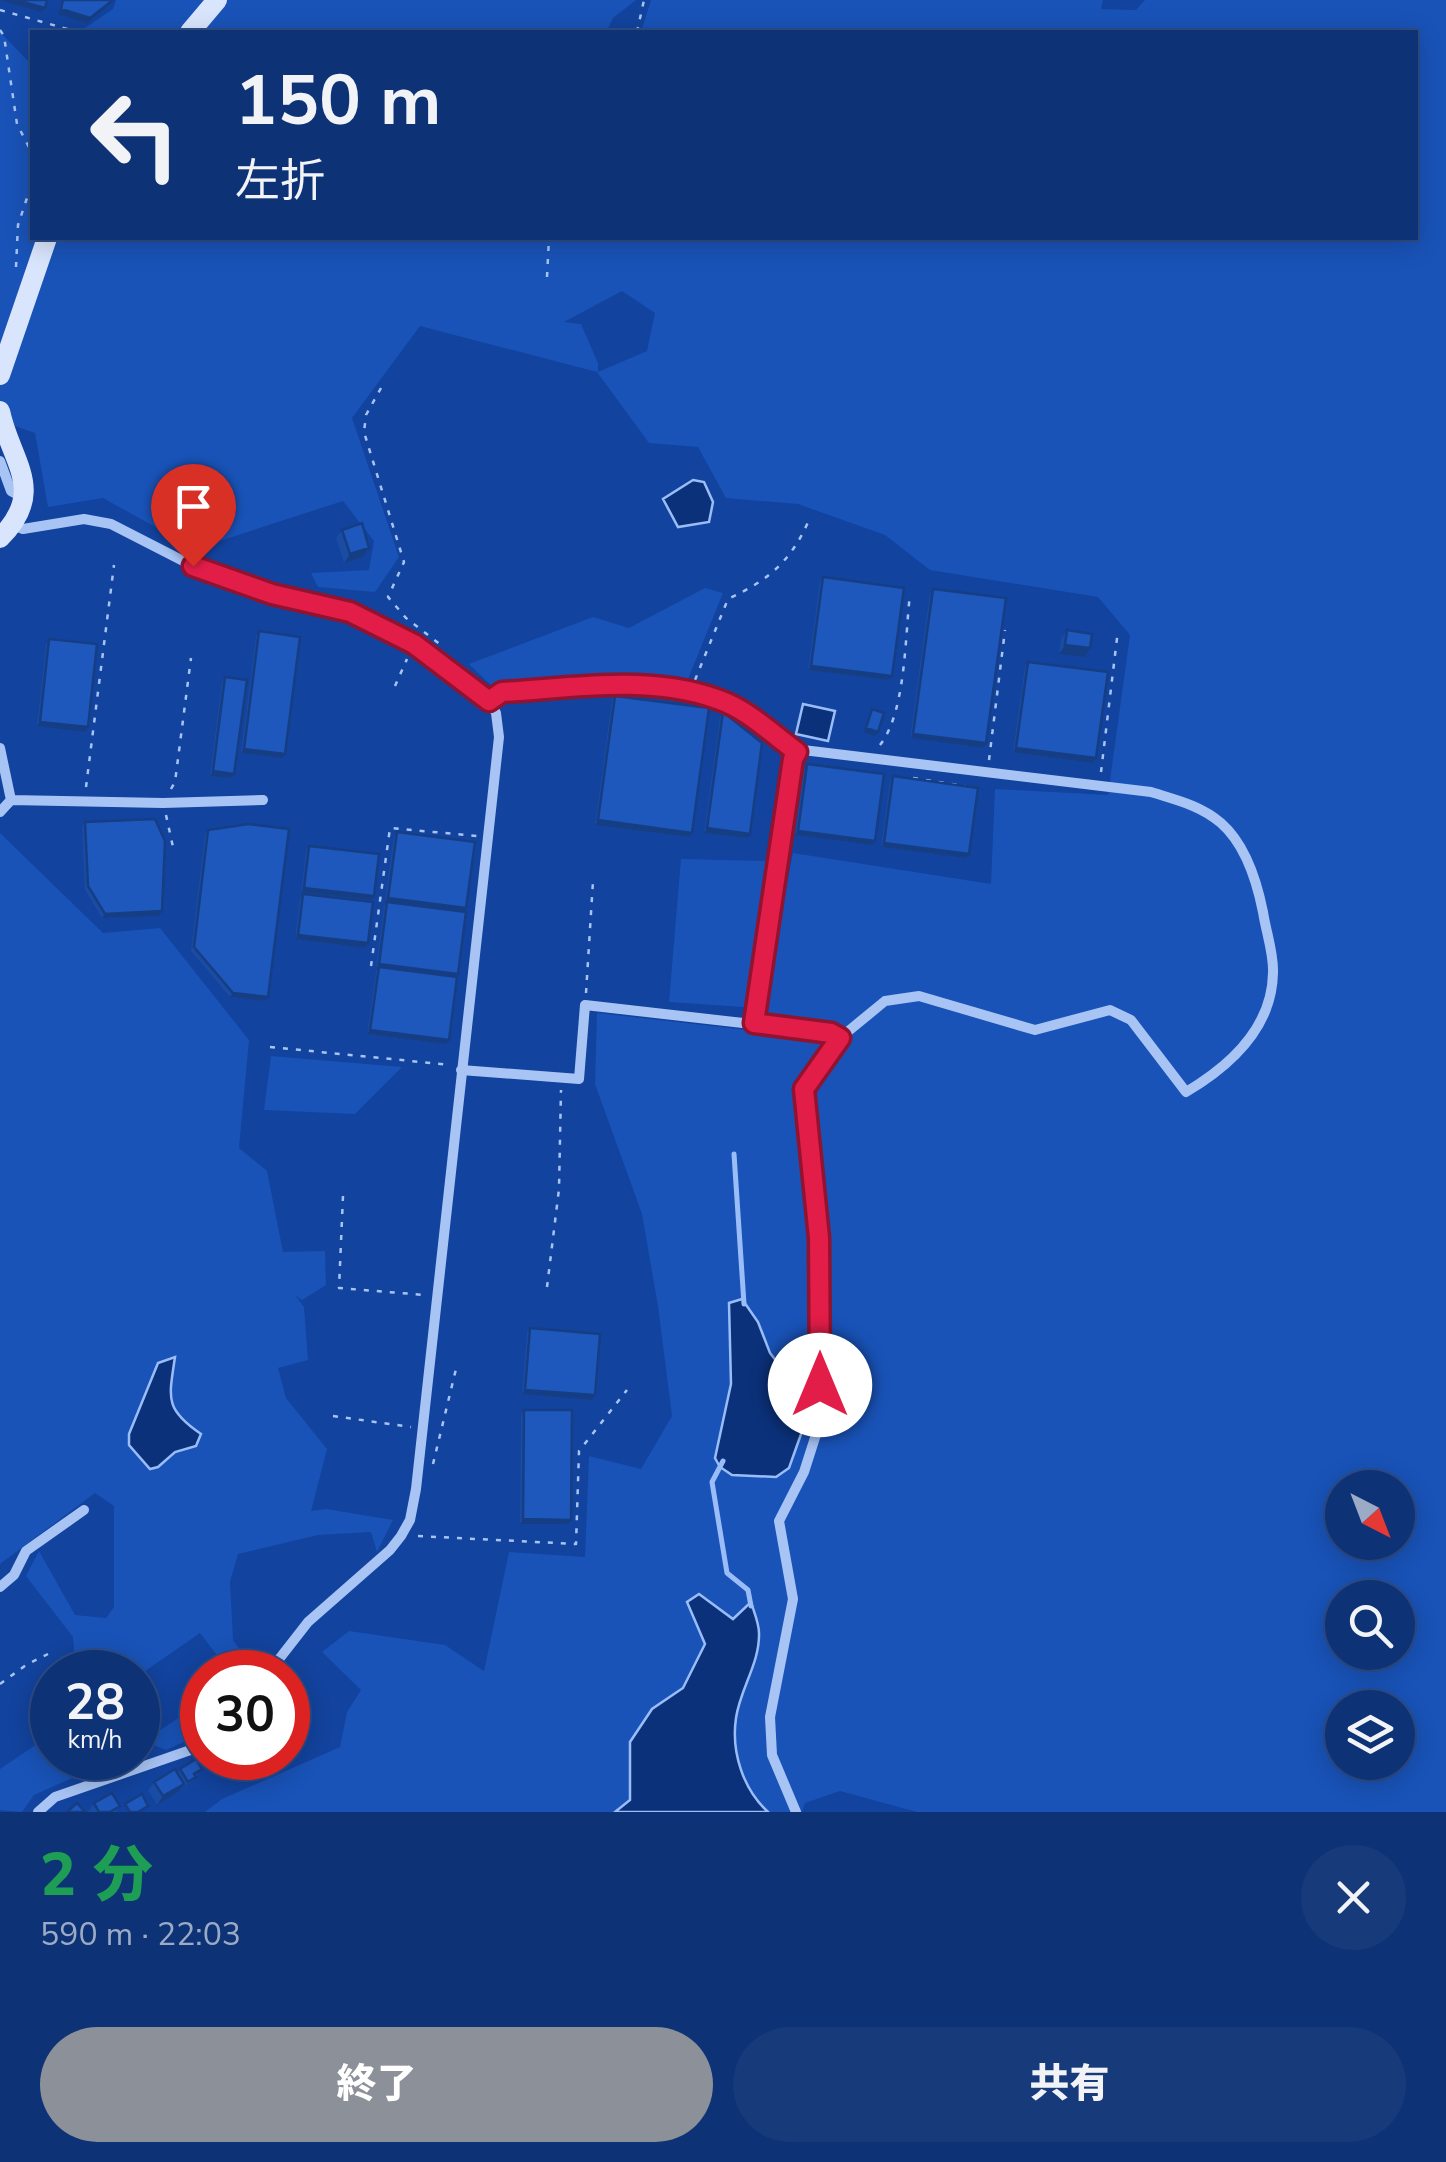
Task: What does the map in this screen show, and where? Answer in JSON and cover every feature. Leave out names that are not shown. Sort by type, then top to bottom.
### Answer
[{"type":"street","points":[[192,30],[217,0]]},
{"type":"street","points":[[0,375],[46,240]]},
{"type":"street","points":[[0,412],[24,475],[23,498],[6,531]]},
{"type":"street","points":[[0,461],[11,490],[23,498]]},
{"type":"street","points":[[6,531],[84,519],[111,524],[193,566],[272,594],[350,612],[414,644],[489,701],[496,714],[499,737],[410,1520],[390,1550],[308,1622],[286,1650]]},
{"type":"street","points":[[489,701],[502,692],[634,684],[692,692],[740,710],[797,752]]},
{"type":"street","points":[[0,748],[11,800]]},
{"type":"street","points":[[754,1023],[793,759],[803,750],[1099,784],[1151,792],[1201,808],[1224,826],[1248,862],[1274,970],[1269,1007],[1249,1040],[1213,1076],[1186,1092],[1130,1020],[1110,1010],[1035,1030],[920,996],[884,1001],[840,1038],[804,1089],[819,1238],[820,1422],[804,1472],[779,1521],[793,1600],[770,1717],[772,1754],[796,1812]]},
{"type":"street","points":[[0,812],[11,800],[263,800]]},
{"type":"street","points":[[461,1070],[579,1079],[585,1005],[754,1023],[831,1033],[840,1038]]},
{"type":"street","points":[[0,1587],[14,1575],[26,1551],[84,1510]]},
{"type":"street","points":[[38,1812],[55,1796],[180,1753]]},
{"type":"path","points":[[637,30],[644,0]]},
{"type":"path","points":[[0,10],[71,30]]},
{"type":"path","points":[[0,30],[16,124],[30,148]]},
{"type":"path","points":[[16,278],[18,225],[30,189]]},
{"type":"path","points":[[547,277],[549,240]]},
{"type":"path","points":[[381,388],[366,414],[364,432],[404,562],[388,598],[441,646],[434,658]]},
{"type":"path","points":[[692,692],[696,673],[728,599],[760,585],[796,550],[809,520]]},
{"type":"path","points":[[84,802],[114,565]]},
{"type":"path","points":[[870,758],[888,736],[900,688],[910,594]]},
{"type":"path","points":[[987,771],[1005,630]]},
{"type":"path","points":[[1099,784],[1118,630]]},
{"type":"path","points":[[395,686],[414,644]]},
{"type":"path","points":[[173,847],[163,803],[175,782],[191,658]]},
{"type":"path","points":[[371,966],[390,828],[488,837]]},
{"type":"path","points":[[585,1005],[593,881]]},
{"type":"path","points":[[270,1048],[450,1064],[461,1070]]},
{"type":"path","points":[[547,1287],[559,1189],[562,1078]]},
{"type":"path","points":[[343,1196],[339,1288],[437,1296]]},
{"type":"path","points":[[416,1489],[431,1474],[456,1369]]},
{"type":"path","points":[[401,1536],[576,1544],[580,1452],[627,1390]]},
{"type":"path","points":[[333,1416],[423,1428]]},
{"type":"path","points":[[0,1684],[30,1662]]},
{"type":"shaded area","points":[[116,0],[636,0],[613,18],[607,30],[82,30],[113,9]]},
{"type":"shaded area","points":[[651,0],[1103,0],[1101,9],[1136,10],[1145,0],[1446,0],[1446,1812],[917,1812],[840,1791],[805,1803],[802,1812],[768,1812],[746,1781],[736,1744],[738,1707],[758,1645],[759,1630],[752,1604],[733,1619],[687,1602],[705,1644],[683,1688],[652,1709],[630,1742],[630,1801],[615,1812],[205,1812],[222,1799],[265,1780],[310,1780],[310,1760],[340,1747],[347,1712],[361,1690],[322,1652],[349,1631],[445,1645],[484,1671],[509,1552],[585,1557],[589,1456],[641,1469],[672,1416],[642,1214],[595,1084],[597,1013],[747,1030],[760,1016],[793,853],[991,884],[995,789],[1108,795],[1130,635],[1098,597],[930,570],[885,535],[798,504],[726,498],[698,447],[649,443],[597,372],[420,326],[352,418],[399,557],[375,592],[318,587],[311,573],[369,570],[374,541],[343,501],[195,549],[103,498],[48,507],[35,433],[0,421],[0,32],[30,63],[30,240],[1418,240],[1418,30],[642,30]],"holes":[[[622,291],[655,313],[647,351],[598,372],[598,363],[581,324],[564,322]],[[729,1304],[758,1322],[770,1353],[801,1393],[715,1458],[731,1384]]]},
{"type":"shaded area","points":[[693,480],[704,482],[713,502],[709,522],[678,527],[663,499]]},
{"type":"shaded area","points":[[705,588],[723,593],[686,684],[642,675],[495,689],[469,664],[593,617],[629,628]]},
{"type":"shaded area","points":[[803,704],[835,711],[828,741],[796,734]]},
{"type":"shaded area","points":[[0,833],[103,933],[160,928],[249,1040],[239,1148],[267,1171],[283,1252],[325,1251],[326,1285],[302,1300],[295,1295],[304,1307],[308,1360],[278,1368],[286,1398],[327,1449],[311,1511],[326,1509],[393,1520],[377,1552],[371,1532],[318,1535],[238,1554],[230,1582],[233,1640],[240,1650],[213,1650],[200,1633],[160,1661],[160,1650],[74,1650],[73,1637],[26,1576],[39,1551],[75,1615],[106,1618],[114,1607],[114,1506],[95,1493],[0,1564]],"holes":[[[175,1358],[169,1397],[196,1446],[175,1452],[158,1467],[158,1364]]]},
{"type":"shaded area","points":[[681,859],[769,861],[744,1007],[669,1002]]},
{"type":"shaded area","points":[[271,1056],[402,1067],[355,1114],[264,1110]]},
{"type":"shaded area","points":[[742,1299],[758,1322],[770,1353],[801,1393],[805,1423],[789,1468],[776,1477],[732,1475],[715,1458],[731,1384],[729,1303]]},
{"type":"shaded area","points":[[175,1357],[172,1402],[180,1417],[201,1434],[196,1446],[175,1452],[150,1469],[129,1445],[129,1434],[158,1363]]},
{"type":"shaded area","points":[[699,1594],[733,1619],[751,1602],[759,1629],[758,1644],[738,1707],[735,1744],[746,1781],[768,1812],[615,1812],[630,1800],[630,1742],[652,1709],[683,1688],[705,1644],[687,1602]]},
{"type":"shaded area","points":[[180,1717],[180,1744],[166,1750],[160,1748],[160,1730]]},
{"type":"shaded area","points":[[30,1749],[30,1780],[68,1780],[34,1795],[22,1812],[0,1810],[0,1769]]},
{"type":"building","points":[[16,0],[47,0],[45,8]]},
{"type":"building","points":[[63,0],[113,0],[90,18],[61,9]]},
{"type":"building","points":[[362,523],[369,548],[350,554],[342,530]]},
{"type":"building","points":[[823,577],[904,588],[892,676],[811,666]]},
{"type":"building","points":[[933,589],[1006,598],[986,743],[913,734]]},
{"type":"building","points":[[1067,630],[1092,634],[1090,648],[1065,645]]},
{"type":"building","points":[[259,631],[300,637],[285,754],[244,749]]},
{"type":"building","points":[[49,639],[97,644],[88,727],[40,722]]},
{"type":"building","points":[[1028,662],[1108,672],[1096,758],[1016,748]]},
{"type":"building","points":[[225,677],[247,680],[234,774],[213,771]]},
{"type":"building","points":[[615,696],[709,708],[692,833],[598,820]]},
{"type":"building","points":[[872,709],[884,713],[878,732],[866,728]]},
{"type":"building","points":[[723,712],[762,743],[750,834],[707,828]]},
{"type":"building","points":[[807,764],[884,774],[875,841],[798,831]]},
{"type":"building","points":[[893,776],[978,788],[969,854],[884,843]]},
{"type":"building","points":[[155,819],[165,841],[162,911],[105,914],[88,886],[85,822]]},
{"type":"building","points":[[249,824],[289,829],[268,997],[233,993],[194,947],[208,830]]},
{"type":"building","points":[[397,832],[475,842],[466,908],[388,898]]},
{"type":"building","points":[[309,846],[379,854],[374,896],[304,888]]},
{"type":"building","points":[[303,894],[373,902],[368,943],[298,935]]},
{"type":"building","points":[[387,902],[466,912],[458,974],[379,964]]},
{"type":"building","points":[[379,967],[457,977],[449,1040],[370,1030]]},
{"type":"building","points":[[530,1328],[600,1334],[595,1395],[525,1390]]},
{"type":"building","points":[[524,1410],[572,1410],[571,1520],[523,1519]]},
{"type":"building","points":[[175,1769],[184,1784],[163,1796],[154,1782]]},
{"type":"building","points":[[112,1793],[120,1806],[110,1812],[99,1812],[94,1803]]},
{"type":"building","points":[[142,1794],[148,1806],[130,1812],[125,1804]]},
{"type":"building","points":[[77,1803],[85,1812],[67,1812]]},
{"type":"waterway","points":[[734,1154],[744,1304]]},
{"type":"waterway","points":[[723,1461],[712,1482],[727,1573],[748,1590],[751,1606]]},
{"type":"route","points":[[193,566],[272,594],[350,612],[414,644],[489,701],[502,692],[634,684],[692,692],[740,710],[797,752],[754,1023],[831,1033],[840,1038],[804,1089],[819,1238],[820,1385]]}]
